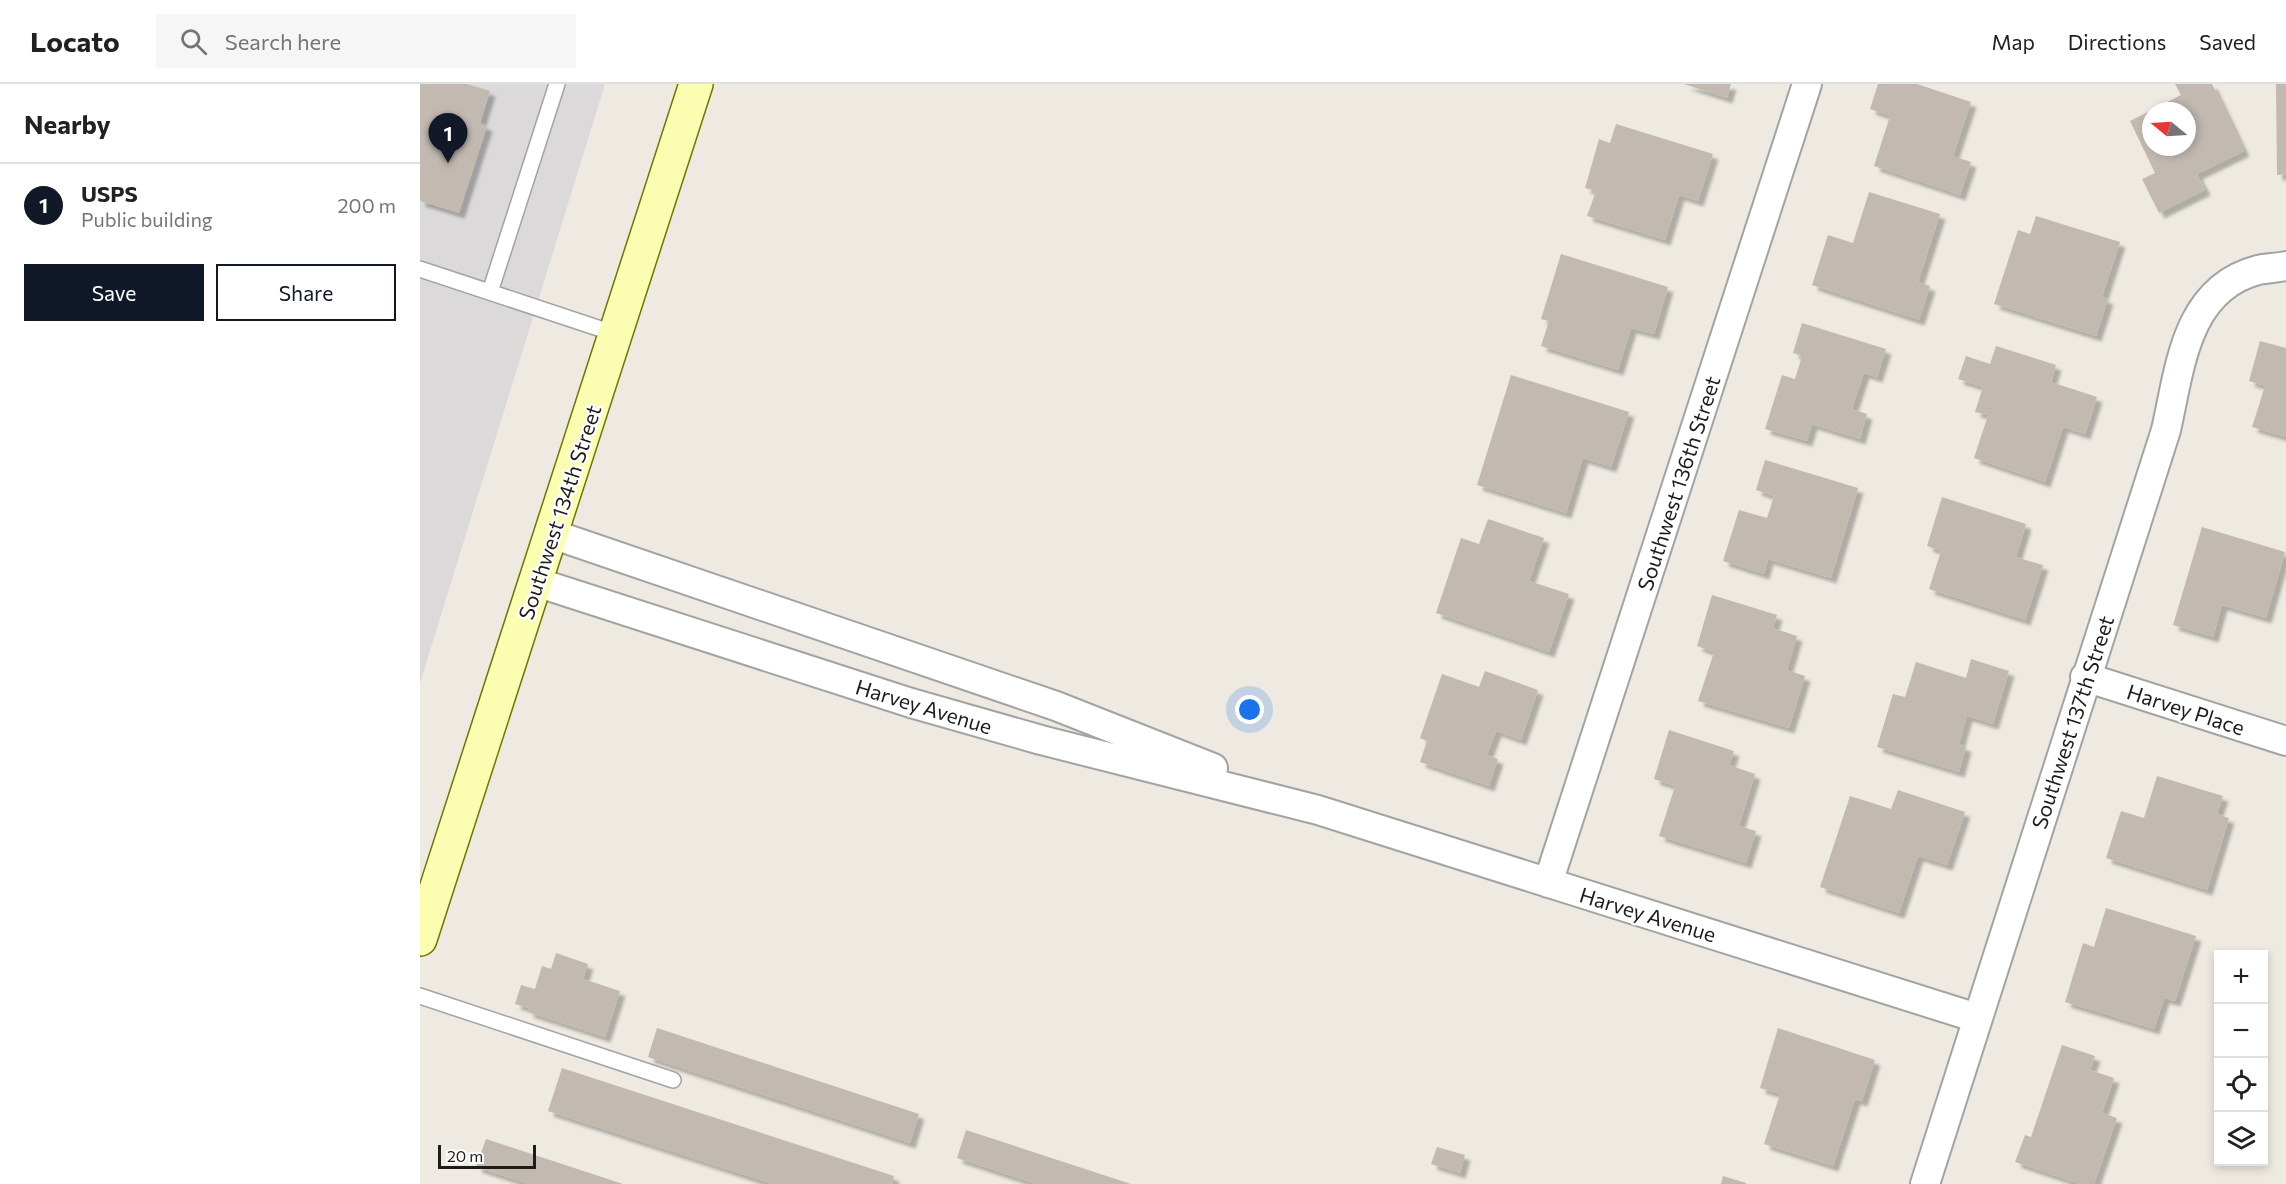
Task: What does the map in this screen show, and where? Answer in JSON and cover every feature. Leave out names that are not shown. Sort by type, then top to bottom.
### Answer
[{"type":"main road","name":"Southwest 134th Street","points":[[420,939],[616,334],[690,86]]},
{"type":"street","name":"Southwest 136th Street","points":[[1548,883],[1807,84]]},
{"type":"street","name":"Southwest 137th Street","points":[[1925,1184],[2085,677],[2166,430],[2186,340],[2202,307],[2221,289],[2258,270],[2286,266]]},
{"type":"street","name":"Harvey Avenue","points":[[552,534],[1046,702],[1318,810]]},
{"type":"street","name":"Harvey Avenue","points":[[536,582],[911,703],[1041,741],[1318,810],[1977,1018]]},
{"type":"street","name":"Harvey Place","points":[[2085,677],[2286,741]]},
{"type":"lane","points":[[490,292],[557,84]]},
{"type":"lane","points":[[420,269],[616,334]]},
{"type":"lane","points":[[420,996],[673,1080]]},
{"type":"shaded area","points":[[420,84],[605,84],[420,683]]},
{"type":"building","points":[[420,84],[467,84],[490,91],[480,123],[487,126],[459,213],[420,201]]},
{"type":"building","points":[[1684,84],[1731,84],[1727,98]]},
{"type":"building","points":[[1878,84],[1917,84],[1971,102],[1953,156],[1971,162],[1960,195],[1874,166],[1890,116],[1870,109]]},
{"type":"building","points":[[2175,84],[2212,84],[2244,151],[2197,174],[2205,190],[2159,213],[2142,179],[2155,173],[2147,156],[2196,156],[2196,102],[2167,102],[2181,95]]},
{"type":"building","points":[[2276,84],[2286,84],[2286,174],[2277,175]]},
{"type":"building","points":[[2142,115],[2142,146],[2130,121]]},
{"type":"building","points":[[1616,124],[1713,154],[1698,201],[1679,195],[1665,240],[1587,216],[1596,191],[1585,188],[1599,139],[1610,143]]},
{"type":"building","points":[[1869,192],[1940,214],[1918,282],[1930,286],[1919,320],[1812,285],[1828,235],[1853,243]]},
{"type":"building","points":[[2036,216],[2120,242],[2102,297],[2108,299],[2096,336],[1994,304],[2018,230],[2030,234]]},
{"type":"building","points":[[1561,254],[1668,287],[1654,334],[1631,328],[1618,370],[1541,346],[1549,321],[1541,319]]},
{"type":"building","points":[[1802,323],[1886,349],[1877,377],[1864,373],[1852,409],[1867,414],[1860,439],[1812,424],[1807,441],[1765,429],[1782,375],[1795,379],[1802,356],[1793,353]]},
{"type":"building","points":[[2260,341],[2286,348],[2286,437],[2252,427],[2265,386],[2249,381]]},
{"type":"building","points":[[1996,346],[2056,365],[2051,382],[2097,397],[2085,434],[2063,427],[2045,482],[1974,458],[1988,415],[1975,412],[1983,387],[1958,379],[1966,356],[1990,364]]},
{"type":"building","points":[[1511,375],[1629,412],[1611,467],[1583,458],[1566,513],[1477,485]]},
{"type":"building","points":[[1765,460],[1858,488],[1831,578],[1768,559],[1764,574],[1723,561],[1739,510],[1767,518],[1774,496],[1756,490]]},
{"type":"building","points":[[1942,497],[2026,524],[2016,557],[2043,565],[2025,620],[1929,589],[1941,551],[1927,546]]},
{"type":"building","points":[[1488,519],[1544,538],[1529,581],[1569,594],[1549,652],[1436,613],[1461,538],[1479,544]]},
{"type":"building","points":[[2202,527],[2285,552],[2266,618],[2222,605],[2213,637],[2173,625]]},
{"type":"building","points":[[1712,595],[1777,615],[1773,628],[1797,636],[1787,670],[1805,676],[1789,728],[1698,701],[1714,652],[1697,646]]},
{"type":"building","points":[[1971,659],[2009,671],[1993,724],[1967,716],[1959,744],[1966,747],[1959,772],[1877,747],[1893,694],[1905,697],[1916,662],[1966,678]]},
{"type":"building","points":[[1485,671],[1538,690],[1521,740],[1496,731],[1487,755],[1498,759],[1489,786],[1420,762],[1427,741],[1420,738],[1442,674],[1479,687]]},
{"type":"building","points":[[1669,730],[1734,751],[1729,765],[1755,774],[1739,826],[1756,831],[1746,863],[1659,836],[1675,786],[1654,779]]},
{"type":"building","points":[[2157,776],[2223,796],[2217,814],[2229,818],[2207,890],[2106,858],[2121,811],[2144,818]]},
{"type":"building","points":[[1898,790],[1965,812],[1947,865],[1918,856],[1899,913],[1820,887],[1850,796],[1891,809]]},
{"type":"building","points":[[2106,908],[2196,936],[2175,1001],[2164,998],[2154,1029],[2065,1002],[2083,943],[2094,947]]},
{"type":"building","points":[[556,953],[588,964],[583,979],[620,991],[605,1037],[528,1012],[529,1008],[515,1004],[521,985],[535,989],[542,966],[551,969]]},
{"type":"building","points":[[657,1028],[919,1114],[910,1143],[648,1057]]},
{"type":"building","points":[[1778,1028],[1875,1060],[1862,1101],[1855,1099],[1833,1166],[1764,1144],[1780,1094],[1760,1088]]},
{"type":"building","points":[[2062,1045],[2095,1056],[2090,1070],[2114,1078],[2102,1113],[2117,1118],[2094,1184],[2080,1184],[2015,1162],[2025,1135],[2031,1137]]},
{"type":"building","points":[[562,1068],[894,1176],[892,1184],[772,1184],[548,1111]]},
{"type":"building","points":[[966,1130],[1131,1184],[1036,1184],[957,1158]]},
{"type":"building","points":[[486,1139],[623,1184],[529,1184],[476,1167]]},
{"type":"building","points":[[1437,1147],[1465,1155],[1460,1173],[1431,1164]]},
{"type":"building","points":[[1723,1176],[1746,1183],[1746,1184],[1721,1184]]},
{"type":"place","name":"USPS","points":[[448,163]]}]
